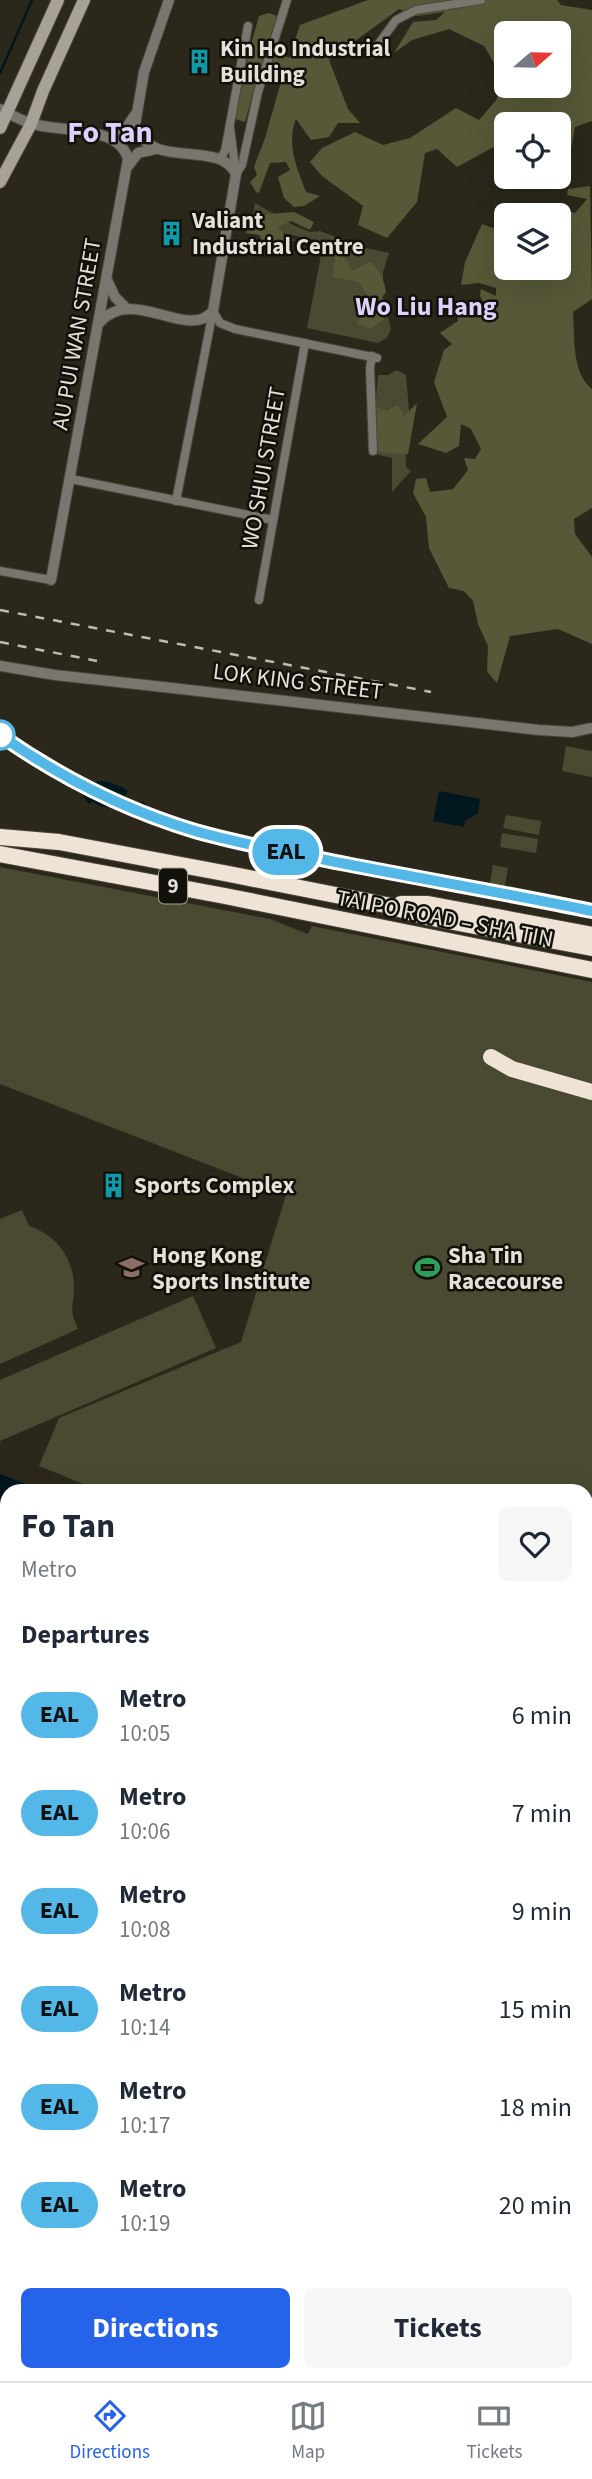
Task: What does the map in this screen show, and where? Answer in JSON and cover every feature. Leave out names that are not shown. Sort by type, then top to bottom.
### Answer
[{"type":"highway","points":[[0,828],[59,842]]},
{"type":"highway","name":"TAI PO ROAD – SHA TIN","points":[[0,837],[59,842],[592,948]]},
{"type":"highway","name":"TAI PO ROAD – SHA TIN","points":[[0,854],[225,895],[592,970]]},
{"type":"highway","points":[[386,905],[428,904],[592,935]]},
{"type":"highway","points":[[491,1057],[512,1069],[589,1091]]},
{"type":"main road","points":[[0,128],[4,111],[58,0]]},
{"type":"main road","points":[[0,182],[31,124],[84,0]]},
{"type":"street","points":[[169,0],[145,72],[135,125],[143,141],[150,147],[220,159],[233,167],[236,174]]},
{"type":"street","points":[[236,174],[242,165],[258,92],[287,0]]},
{"type":"street","points":[[371,54],[396,20],[416,10],[481,0]]},
{"type":"street","points":[[220,159],[225,151],[248,26]]},
{"type":"street","points":[[4,111],[31,124],[110,137],[122,134],[135,115]]},
{"type":"street","points":[[176,500],[214,311],[236,174],[233,138],[229,125]]},
{"type":"street","points":[[110,137],[123,146],[128,166]]},
{"type":"street","points":[[128,166],[138,153],[160,149]]},
{"type":"street","name":"AU PUI WAN STREET","points":[[51,580],[128,166]]},
{"type":"street","points":[[107,280],[115,297],[126,308]]},
{"type":"street","points":[[99,323],[107,314],[126,308],[191,320],[205,318],[214,311]]},
{"type":"street","points":[[214,311],[216,318],[228,327],[375,357],[370,368],[373,451]]},
{"type":"street","name":"WO SHUI STREET","points":[[259,600],[305,343]]},
{"type":"street","points":[[71,479],[273,520]]},
{"type":"street","points":[[0,571],[51,580]]},
{"type":"street","name":"LOK KING STREET","points":[[0,666],[105,682],[540,730],[572,732],[592,728]]},
{"type":"green space","points":[[368,0],[557,0],[561,5],[592,10],[592,121],[575,127],[571,149],[571,112],[494,112],[494,147],[457,167],[437,149],[425,153],[417,202],[387,238],[358,225],[363,206],[322,176],[310,162],[322,148],[355,132],[383,145],[410,138],[456,108],[479,120],[497,98],[571,98],[571,21],[494,21],[494,63],[484,46],[449,29],[412,40],[394,53],[413,22],[436,20],[445,12],[417,16],[399,9],[329,60],[348,109],[360,123],[338,123],[329,137],[311,140],[296,119],[292,147],[296,165],[306,192],[320,196],[304,206],[294,207],[284,198],[278,177],[290,170],[286,162],[270,163],[259,193],[250,182],[257,175],[254,167],[283,75],[255,86],[245,122],[235,119],[259,16],[269,13],[277,16],[268,45],[289,58],[300,25]]},
{"type":"green space","points":[[590,186],[592,299],[573,312],[577,363],[585,382],[592,389],[592,508],[574,519],[575,534],[592,557],[592,644],[558,629],[510,636],[497,683],[487,672],[488,646],[478,624],[473,601],[464,591],[449,588],[429,548],[426,517],[413,493],[416,479],[426,478],[430,492],[453,489],[468,470],[464,458],[475,459],[481,449],[471,429],[461,424],[459,446],[446,453],[418,444],[447,417],[434,382],[444,350],[452,344],[440,333],[458,321],[456,306],[484,313],[485,304],[480,296],[481,289],[496,296],[496,288],[479,283],[461,285],[465,262],[482,224],[494,228],[494,280],[571,280],[571,212],[575,213],[587,199],[567,195],[568,189]]},
{"type":"green space","points":[[255,203],[310,232],[320,231],[366,248],[389,253],[383,273],[383,298],[391,329],[387,338],[378,343],[307,328],[322,250],[329,243],[251,226]]},
{"type":"green space","points":[[294,212],[314,222],[310,230],[291,221],[278,227],[286,237],[294,240],[281,240],[280,249],[265,247],[259,235],[246,233],[249,222],[258,215]]},
{"type":"green space","points":[[336,252],[347,260],[352,271],[370,262],[381,275],[386,292],[379,302],[384,319],[371,329],[357,324],[364,311],[367,295],[359,282],[332,277]]},
{"type":"green space","points":[[397,370],[406,375],[411,434],[405,435],[406,467],[411,471],[392,492],[392,458],[371,453],[378,375],[388,375]]},
{"type":"green space","points":[[417,403],[408,454],[375,450],[371,435],[376,407],[387,411],[398,405],[404,416]]},
{"type":"green space","points":[[566,746],[592,751],[592,777],[562,771]]},
{"type":"green space","points":[[506,815],[541,821],[539,835],[503,828]]},
{"type":"green space","points":[[502,833],[538,839],[536,853],[500,847]]},
{"type":"green space","points":[[493,865],[508,868],[502,901],[487,898]]},
{"type":"green space","name":"Sha Tin Racecourse","points":[[0,867],[270,919],[308,934],[312,926],[592,982],[592,1484],[84,1484],[39,1466],[59,1418],[241,1342],[286,1195],[0,1084]]},
{"type":"green space","points":[[22,1210],[29,1226],[47,1235],[67,1257],[74,1287],[72,1312],[78,1329],[0,1364],[0,1219]]},
{"type":"green space","points":[[193,1296],[216,1348],[0,1441],[0,1380]]},
{"type":"water","points":[[98,781],[125,789],[128,791],[124,797],[128,805],[143,802],[150,811],[141,816],[132,811],[118,810],[116,806],[103,807],[93,801],[89,804],[82,794],[84,787]]},
{"type":"water","points":[[439,791],[480,799],[478,813],[465,821],[464,827],[433,821]]},
{"type":"water","points":[[0,1474],[26,1484],[0,1484]]},
{"type":"waterway","points":[[0,73],[32,0]]},
{"type":"railway","points":[[0,610],[431,692]]},
{"type":"railway","points":[[0,642],[97,661]]},
{"type":"railway","points":[[0,735],[10,742]]},
{"type":"railway","points":[[511,895],[592,911]]},
{"type":"metro line","name":"EAL","points":[[0,735],[88,789],[161,820],[195,831],[287,852],[592,911]]},
{"type":"place","name":"Kin Ho Industrial Building","points":[[200,61]]},
{"type":"place","name":"Valiant Industrial Centre","points":[[172,233]]},
{"type":"place","name":"Sports Complex","points":[[114,1185]]},
{"type":"place","name":"Hong Kong Sports Institute","points":[[132,1268]]},
{"type":"place","name":"Sha Tin Racecourse","points":[[428,1268]]},
{"type":"district","name":"Fo Tan","points":[[110,132]]},
{"type":"district","name":"Wo Liu Hang","points":[[426,306]]}]
